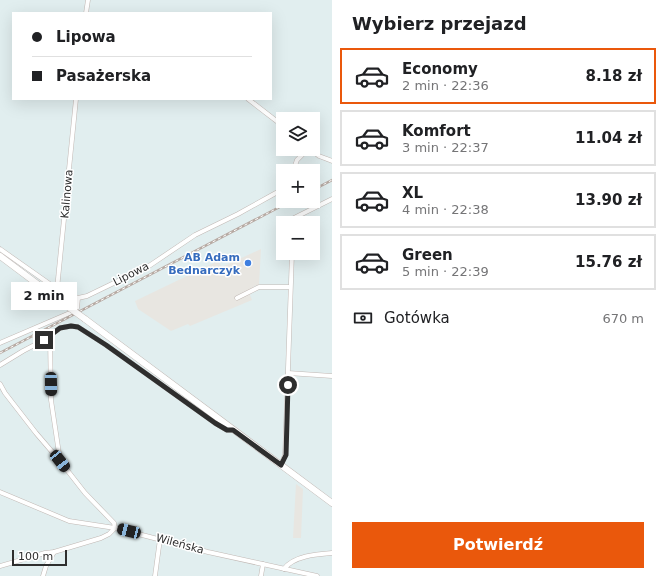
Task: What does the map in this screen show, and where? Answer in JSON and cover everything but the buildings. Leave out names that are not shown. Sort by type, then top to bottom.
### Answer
[{"type":"main road","points":[[0,256],[332,503]]},
{"type":"street","points":[[86,12],[88,0]]},
{"type":"street","name":"Kalinowa","points":[[57,289],[76,100]]},
{"type":"street","points":[[249,100],[276,121]]},
{"type":"street","points":[[319,156],[332,161]]},
{"type":"street","name":"Lipowa","points":[[78,298],[86,296],[149,266],[195,235],[238,214],[276,193]]},
{"type":"street","points":[[302,216],[332,199]]},
{"type":"street","points":[[0,249],[57,289],[65,294],[78,298],[77,308],[72,312],[0,343]]},
{"type":"street","points":[[281,465],[286,455],[292,260]]},
{"type":"street","points":[[237,298],[259,287],[290,287]]},
{"type":"street","points":[[0,365],[50,336],[55,331],[66,326],[78,327],[106,345],[215,423],[227,430],[233,430]]},
{"type":"street","points":[[50,336],[51,400],[60,461]]},
{"type":"street","points":[[288,372],[332,376]]},
{"type":"street","points":[[0,384],[4,392],[36,433],[85,493],[114,523],[115,528],[109,534],[101,538],[0,566]]},
{"type":"street","name":"Wileńska","points":[[0,492],[69,521],[115,528],[208,552],[317,576]]},
{"type":"street","points":[[155,576],[160,539]]},
{"type":"street","points":[[44,576],[46,566],[54,552]]},
{"type":"street","points":[[284,568],[289,564],[312,555],[332,553]]},
{"type":"street","points":[[261,576],[263,564]]},
{"type":"shaded area","points":[[261,249],[259,285],[254,286],[250,295],[252,300],[190,326],[188,324],[171,331],[138,309],[135,301],[218,261],[222,267]]},
{"type":"shaded area","points":[[296,484],[303,489],[301,538],[293,538]]},
{"type":"railway","points":[[320,186],[332,180]]},
{"type":"railway","points":[[0,353],[278,208]]},
{"type":"place","name":"AB Adam Bednarczyk","points":[[248,263]]},
{"type":"route","points":[[44,340],[55,331],[66,326],[78,327],[88,332],[197,411],[227,430],[233,430],[281,465],[286,455],[288,385]]}]
